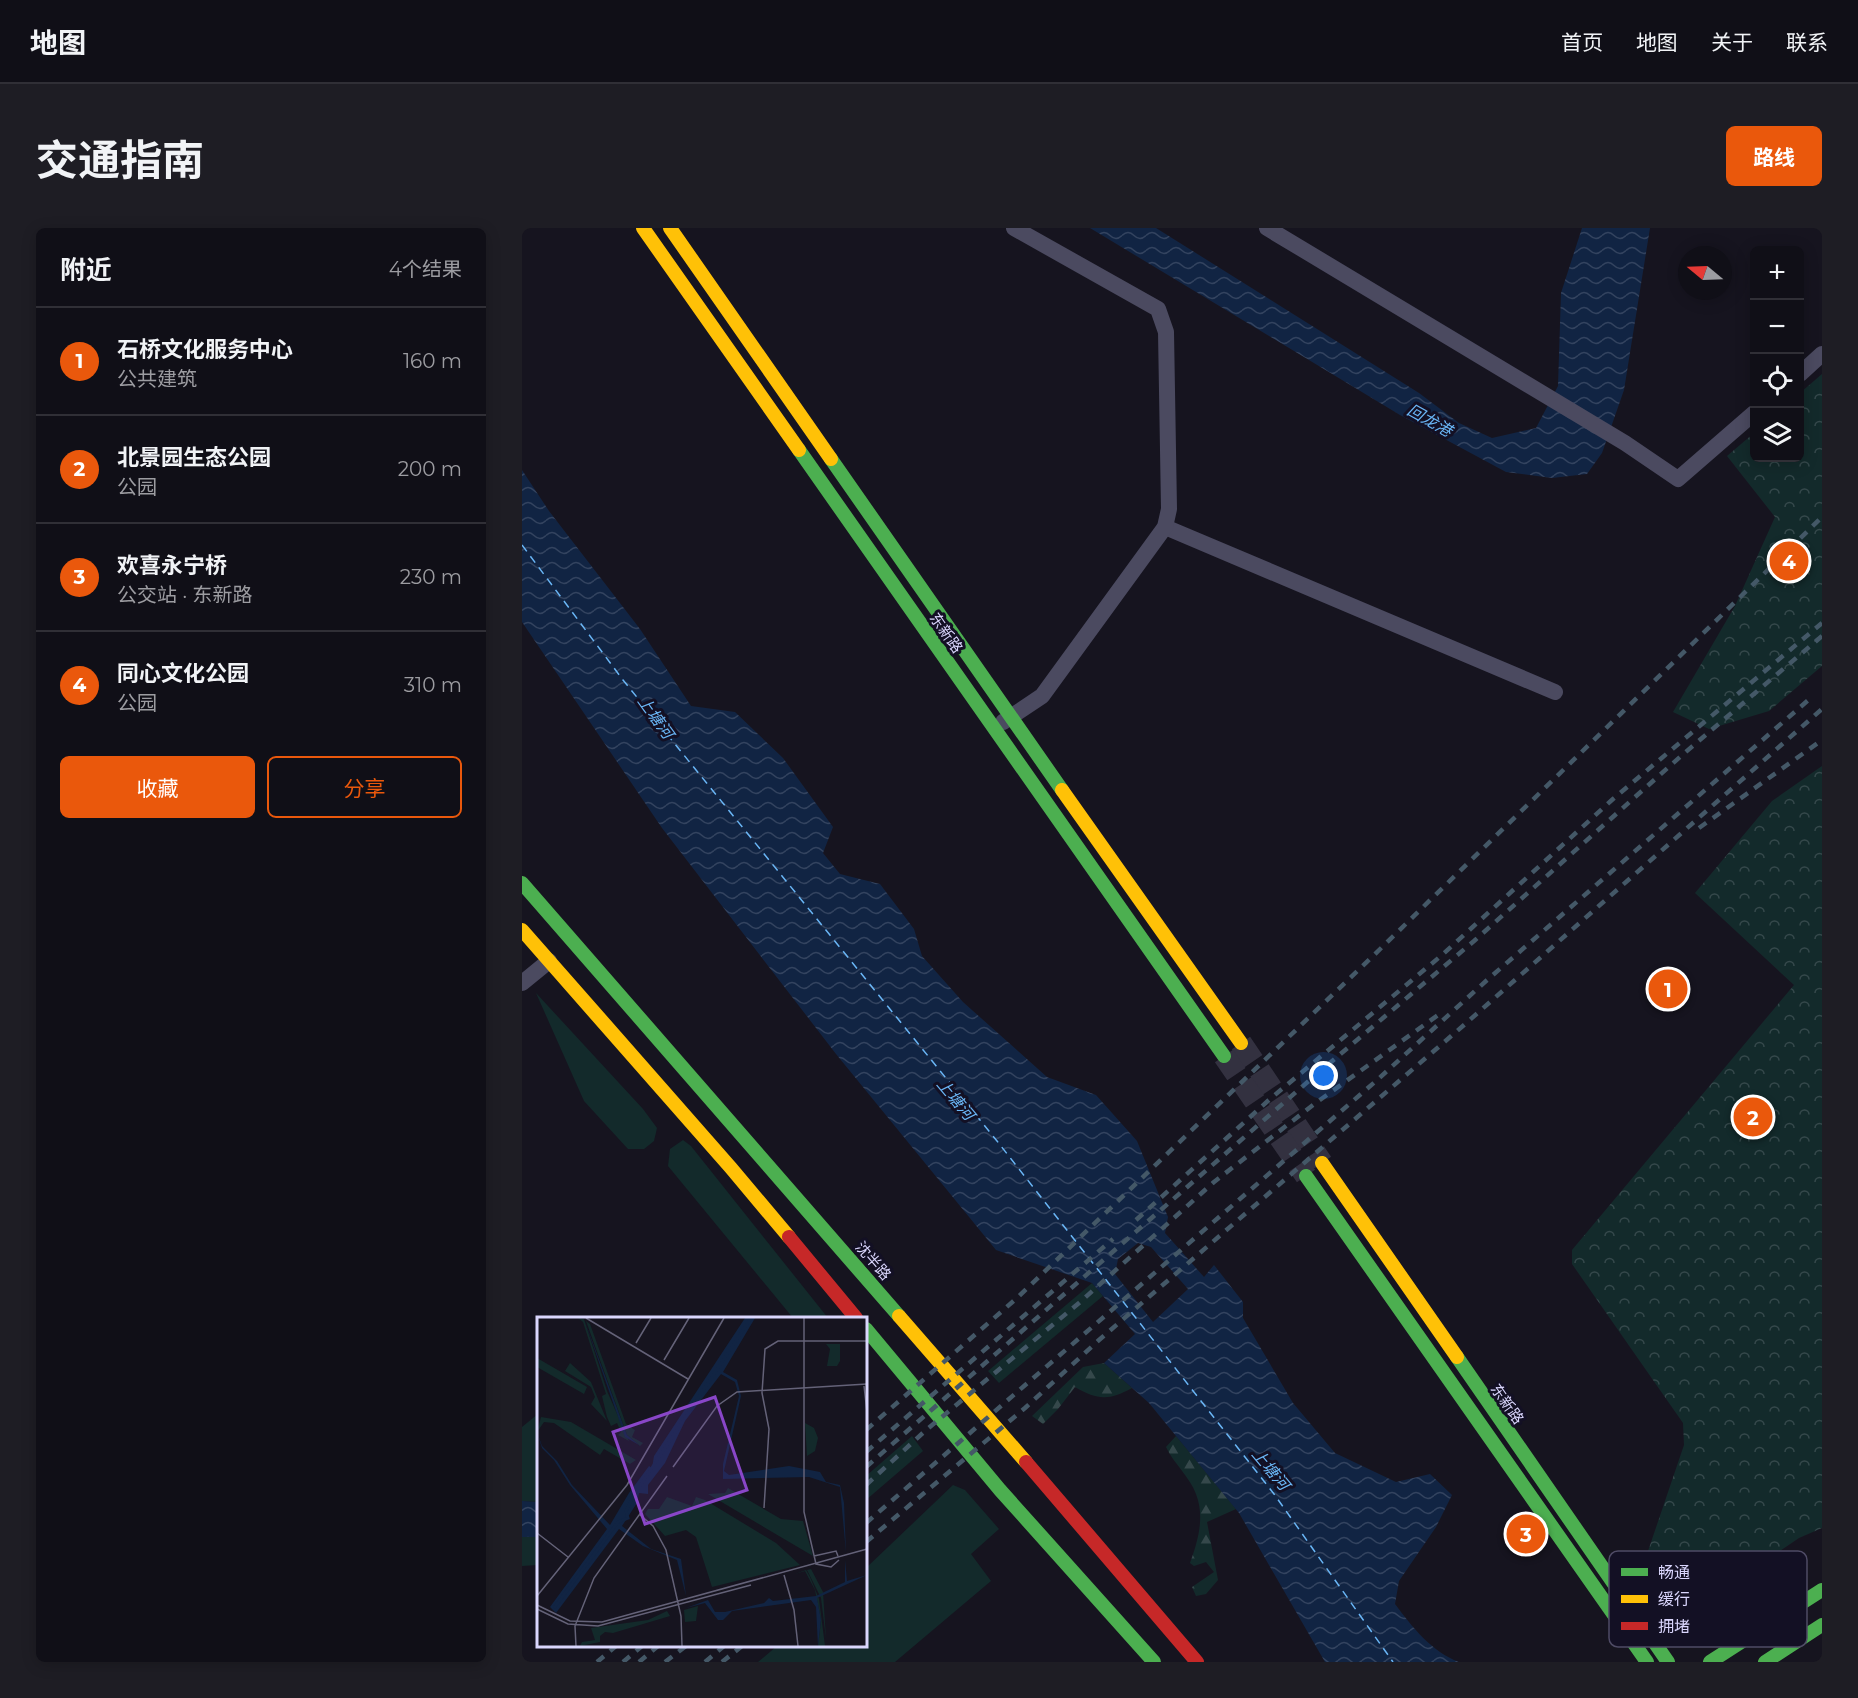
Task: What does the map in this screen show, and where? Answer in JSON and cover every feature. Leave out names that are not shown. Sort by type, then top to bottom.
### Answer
[{"type":"main road","name":"东新路","points":[[643,228],[1224,1056]]},
{"type":"main road","name":"东新路","points":[[669,228],[1240,1043]]},
{"type":"main road","name":"沈半路","points":[[522,883],[1075,1518],[1197,1662]]},
{"type":"main road","points":[[522,930],[731,1168],[855,1317]]},
{"type":"main road","name":"东新路","points":[[1322,1163],[1609,1577]]},
{"type":"main road","points":[[1306,1176],[1609,1608]]},
{"type":"main road","points":[[867,1330],[1000,1490],[1154,1662]]},
{"type":"main road","points":[[1807,1600],[1822,1590]]},
{"type":"main road","points":[[1807,1635],[1822,1625]]},
{"type":"main road","points":[[1636,1647],[1647,1662]]},
{"type":"main road","name":"东新路","points":[[1658,1647],[1668,1662]]},
{"type":"main road","points":[[1710,1662],[1733,1647]]},
{"type":"main road","points":[[1765,1662],[1788,1647]]},
{"type":"street","points":[[993,727],[1042,696],[1165,527],[1169,509],[1166,332],[1158,309],[1014,228]]},
{"type":"street","points":[[1268,228],[1625,443],[1678,479],[1750,417]]},
{"type":"street","points":[[1804,370],[1822,354]]},
{"type":"street","points":[[1165,527],[1555,692]]},
{"type":"street","points":[[522,983],[549,961]]},
{"type":"green space","points":[[1822,374],[1822,666],[1769,711],[1709,729],[1673,712],[1735,606],[1775,517],[1727,456],[1750,436],[1750,462],[1804,462],[1804,390]]},
{"type":"green space","points":[[1822,766],[1822,1528],[1799,1538],[1780,1551],[1648,1551],[1684,1445],[1683,1423],[1572,1264],[1572,1250],[1794,985],[1695,893],[1772,801]]},
{"type":"green space","points":[[536,993],[643,1109],[657,1128],[654,1141],[644,1149],[628,1149],[584,1101]]},
{"type":"green space","points":[[683,1140],[691,1146],[827,1317],[792,1317],[668,1166],[670,1149]]},
{"type":"green space","points":[[1092,1283],[1103,1296],[999,1383],[988,1371]]},
{"type":"green space","points":[[1104,1363],[1132,1388],[1116,1395],[1103,1397],[1075,1387],[1043,1424],[1032,1416],[1083,1367]]},
{"type":"green space","points":[[537,1415],[537,1502],[522,1501],[522,1427]]},
{"type":"green space","points":[[912,1436],[923,1451],[867,1499],[867,1475]]},
{"type":"green space","points":[[1176,1436],[1236,1509],[1207,1522],[1218,1580],[1206,1594],[1196,1596],[1192,1587],[1214,1572],[1206,1562],[1194,1566],[1190,1563],[1198,1538],[1200,1511],[1193,1488],[1166,1447]]},
{"type":"green space","points":[[953,1485],[965,1490],[999,1529],[971,1554],[991,1581],[895,1662],[758,1662],[776,1647],[867,1647],[867,1567]]},
{"type":"green space","points":[[522,1537],[537,1537],[537,1565],[522,1566]]},
{"type":"water","name":"回龙港","points":[[1090,228],[1156,228],[1419,393],[1459,423],[1492,438],[1536,428],[1558,386],[1561,293],[1582,228],[1650,228],[1624,390],[1602,453],[1587,474],[1552,478],[1506,472],[1400,415]]},
{"type":"water","name":"上塘河","points":[[522,470],[549,511],[640,629],[691,706],[735,712],[783,758],[833,827],[823,853],[840,874],[880,884],[914,929],[922,956],[963,1002],[1047,1077],[1096,1095],[1137,1141],[1168,1217],[1165,1233],[1204,1277],[1214,1265],[1243,1302],[1243,1318],[1293,1403],[1335,1453],[1396,1482],[1430,1474],[1452,1495],[1436,1527],[1399,1581],[1395,1604],[1431,1645],[1459,1662],[1325,1662],[1239,1513],[1149,1403],[1104,1363],[1135,1334],[1092,1283],[996,1250],[836,1054],[662,828],[522,622]],"holes":[[[1138,1243],[1151,1247],[1188,1289],[1153,1322],[1115,1274],[1118,1259]]]},
{"type":"water","points":[[522,1501],[537,1502],[537,1537],[522,1537]]},
{"type":"ferry route","points":[[522,545],[623,680],[997,1141],[1274,1494],[1393,1662]]},
{"type":"tunnel","points":[[1241,1043],[1322,1163]]},
{"type":"tunnel","points":[[1224,1056],[1306,1176]]},
{"type":"railway","points":[[867,1429],[1017,1298],[1374,955],[1822,517]]},
{"type":"railway","points":[[1136,1220],[1270,1099],[1442,955],[1613,799],[1822,623]]},
{"type":"railway","points":[[867,1466],[1311,1079],[1474,941],[1681,756],[1822,636]]},
{"type":"railway","points":[[867,1522],[1376,1081],[1486,981],[1813,696]]},
{"type":"railway","points":[[867,1541],[1025,1408],[1099,1340],[1464,1025],[1822,709]]},
{"type":"railway","points":[[1699,828],[1822,740]]},
{"type":"railway","points":[[867,1484],[925,1431],[1079,1303],[1214,1182],[1313,1105],[1438,1015]]},
{"type":"railway","points":[[867,1451],[1113,1239]]},
{"type":"railway","points":[[597,1662],[615,1647]]},
{"type":"railway","points":[[623,1662],[641,1647]]},
{"type":"railway","points":[[639,1662],[657,1647]]},
{"type":"railway","points":[[665,1662],[685,1647]]},
{"type":"railway","points":[[705,1662],[723,1647]]},
{"type":"railway","points":[[722,1662],[741,1647]]},
{"type":"traffic: fast","points":[[799,450],[1224,1056]]},
{"type":"traffic: fast","points":[[831,459],[1062,790]]},
{"type":"traffic: fast","points":[[522,883],[899,1316]]},
{"type":"traffic: fast","points":[[1306,1176],[1609,1608]]},
{"type":"traffic: fast","points":[[867,1330],[1000,1490],[1154,1662]]},
{"type":"traffic: fast","points":[[1457,1357],[1609,1577]]},
{"type":"traffic: fast","points":[[1807,1600],[1822,1590]]},
{"type":"traffic: fast","points":[[1807,1635],[1822,1625]]},
{"type":"traffic: fast","points":[[1636,1647],[1647,1662]]},
{"type":"traffic: fast","points":[[1658,1647],[1668,1662]]},
{"type":"traffic: fast","points":[[1710,1662],[1733,1647]]},
{"type":"traffic: fast","points":[[1765,1662],[1788,1647]]},
{"type":"traffic: slow","points":[[643,228],[799,450]]},
{"type":"traffic: slow","points":[[670,228],[831,459]]},
{"type":"traffic: slow","points":[[1062,790],[1241,1043]]},
{"type":"traffic: slow","points":[[522,930],[789,1237]]},
{"type":"traffic: slow","points":[[1322,1163],[1457,1357]]},
{"type":"traffic: slow","points":[[899,1316],[1026,1462]]},
{"type":"traffic: jam","points":[[789,1237],[855,1317]]},
{"type":"traffic: jam","points":[[1026,1462],[1197,1662]]},
{"type":"place","name":"同心文化公园","points":[[1789,561]]},
{"type":"place","name":"石桥文化服务中心","points":[[1668,989]]},
{"type":"place","name":"北景园生态公园","points":[[1753,1117]]},
{"type":"place","name":"欢喜永宁桥","points":[[1526,1534]]}]
